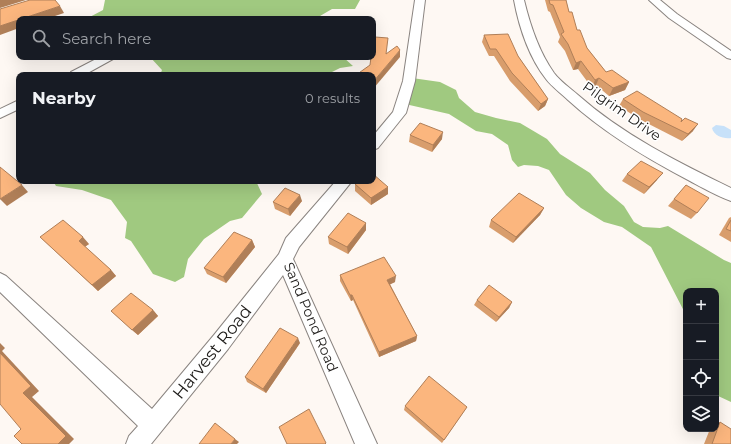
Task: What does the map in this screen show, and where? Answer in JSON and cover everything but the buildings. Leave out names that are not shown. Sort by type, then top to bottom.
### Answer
[{"type":"street","points":[[376,142],[399,113],[409,81],[420,0]]},
{"type":"street","name":"Pilgrim Drive","points":[[519,0],[533,44],[548,74],[584,108],[637,144],[731,195]]},
{"type":"street","points":[[654,0],[673,16],[731,56]]},
{"type":"street","points":[[81,72],[103,60]]},
{"type":"street","points":[[0,114],[16,106]]},
{"type":"street","name":"Sand Pond Road","points":[[342,184],[292,243],[285,260],[366,444]]},
{"type":"street","name":"Harvest Road","points":[[137,444],[221,342],[285,260]]},
{"type":"street","points":[[0,281],[153,425]]},
{"type":"green space","points":[[105,0],[360,0],[355,9],[332,9],[320,16],[92,16],[103,10]]},
{"type":"green space","points":[[153,60],[346,60],[353,66],[340,68],[332,72],[161,72],[162,70]]},
{"type":"green space","points":[[412,78],[440,82],[456,90],[459,98],[475,112],[520,123],[547,139],[560,154],[590,173],[605,190],[624,206],[634,222],[643,227],[660,228],[668,226],[731,263],[731,402],[719,396],[719,288],[683,288],[683,309],[651,247],[622,227],[604,222],[581,208],[566,195],[549,170],[538,166],[524,165],[518,167],[512,160],[508,145],[492,134],[476,131],[449,114],[405,104]]},
{"type":"green space","points":[[55,184],[257,184],[262,194],[242,218],[230,221],[204,239],[188,259],[184,277],[175,282],[153,274],[131,241],[125,238],[127,222],[111,200],[82,190],[56,186]]},
{"type":"water","points":[[716,125],[724,126],[731,130],[731,138],[725,138],[717,135],[712,128]]}]
